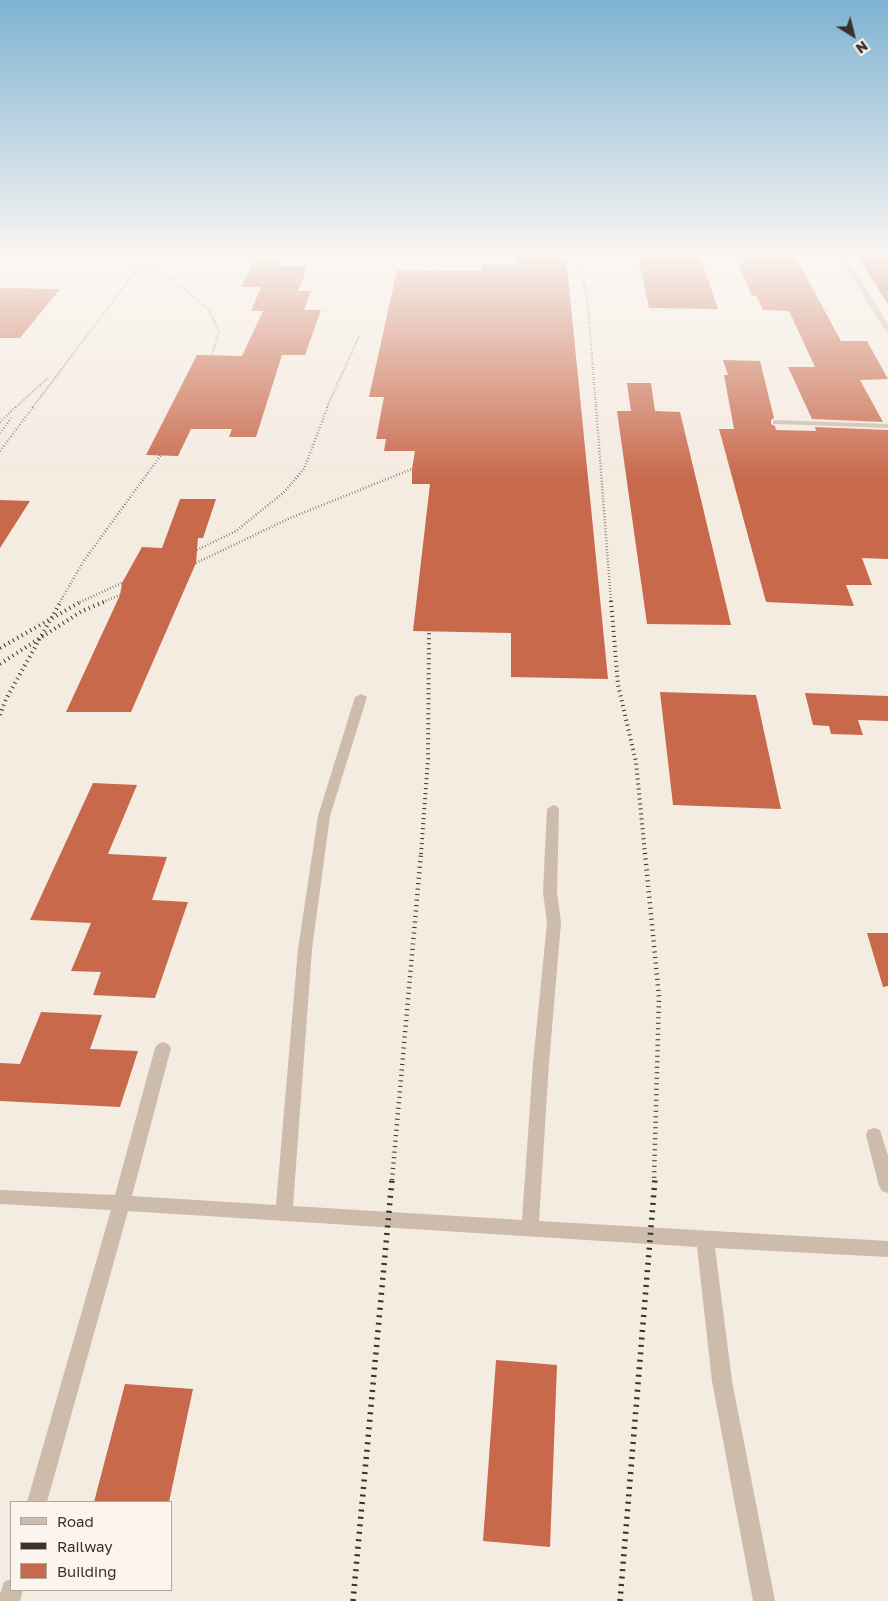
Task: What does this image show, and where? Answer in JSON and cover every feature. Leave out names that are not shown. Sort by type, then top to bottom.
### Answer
[{"type":"street","points":[[776,422],[888,426]]},
{"type":"street","points":[[284,1212],[305,949],[324,816],[361,697]]},
{"type":"street","points":[[530,1228],[541,1063],[554,923],[550,892],[552,808]]},
{"type":"street","points":[[37,1501],[122,1203],[163,1048]]},
{"type":"street","points":[[874,1135],[888,1186]]},
{"type":"street","points":[[0,1197],[284,1212],[888,1249]]},
{"type":"street","points":[[705,1239],[722,1381],[764,1601]]},
{"type":"building","points":[[0,331],[26,331],[20,338],[0,338]]},
{"type":"building","points":[[254,331],[314,331],[305,355],[282,355],[256,437],[229,437],[232,429],[191,429],[178,456],[146,455],[197,355],[242,356]]},
{"type":"building","points":[[384,331],[573,331],[608,679],[511,677],[511,633],[413,631],[430,484],[412,484],[415,451],[384,451],[386,439],[376,439],[384,397],[369,397]]},
{"type":"building","points":[[798,331],[835,331],[841,341],[867,341],[888,379],[860,380],[883,422],[812,419],[788,367],[815,367]]},
{"type":"building","points":[[723,360],[760,361],[774,418],[771,420],[771,424],[775,426],[776,430],[816,431],[815,427],[888,430],[888,559],[862,558],[872,585],[846,585],[854,606],[766,602],[719,429],[734,429],[724,375],[728,375]]},
{"type":"building","points":[[627,383],[651,383],[655,411],[680,412],[731,625],[647,624],[617,411],[631,411]]},
{"type":"building","points":[[180,499],[216,499],[203,538],[198,538],[196,563],[131,712],[66,712],[120,595],[122,583],[142,547],[162,548]]},
{"type":"building","points":[[0,500],[30,501],[0,548]]},
{"type":"building","points":[[660,692],[756,695],[781,809],[673,805]]},
{"type":"building","points":[[805,693],[888,696],[888,721],[858,720],[863,735],[831,734],[829,726],[813,725]]},
{"type":"building","points":[[93,783],[137,785],[108,854],[167,857],[152,900],[188,902],[155,998],[93,995],[101,972],[71,971],[91,923],[30,920]]},
{"type":"building","points":[[867,933],[888,933],[888,986],[883,987]]},
{"type":"building","points":[[41,1012],[102,1015],[90,1049],[138,1051],[120,1107],[0,1101],[0,1063],[20,1064]]},
{"type":"building","points":[[496,1360],[557,1365],[550,1547],[483,1541]]},
{"type":"building","points":[[125,1384],[193,1389],[169,1501],[94,1501]]},
{"type":"railway","points":[[33,407],[91,331]]},
{"type":"railway","points":[[212,355],[218,331]]},
{"type":"railway","points":[[590,331],[596,407]]},
{"type":"railway","points":[[327,407],[360,334]]},
{"type":"railway","points":[[16,407],[48,378]]},
{"type":"railway","points":[[0,422],[17,406]]},
{"type":"railway","points":[[0,451],[34,406]]},
{"type":"railway","points":[[197,550],[236,531],[283,493],[304,469],[328,406]]},
{"type":"railway","points":[[596,406],[611,602]]},
{"type":"railway","points":[[0,433],[12,417]]},
{"type":"railway","points":[[60,602],[83,562],[161,455]]},
{"type":"railway","points":[[196,563],[290,518],[412,469]]},
{"type":"railway","points":[[81,601],[122,583]]},
{"type":"railway","points":[[103,602],[120,595]]},
{"type":"railway","points":[[51,619],[61,601]]},
{"type":"railway","points":[[51,619],[81,601]]},
{"type":"railway","points":[[40,638],[82,611],[106,601]]},
{"type":"railway","points":[[611,601],[618,685],[636,762],[645,854]]},
{"type":"railway","points":[[0,648],[51,619]]},
{"type":"railway","points":[[40,638],[51,619]]},
{"type":"railway","points":[[421,854],[428,759],[429,632]]},
{"type":"railway","points":[[0,664],[40,638]]},
{"type":"railway","points":[[0,715],[6,699],[40,638]]},
{"type":"railway","points":[[392,1180],[421,853]]},
{"type":"railway","points":[[645,853],[659,997],[654,1180]]},
{"type":"railway","points":[[353,1601],[392,1179]]},
{"type":"railway","points":[[620,1601],[655,1179]]}]
